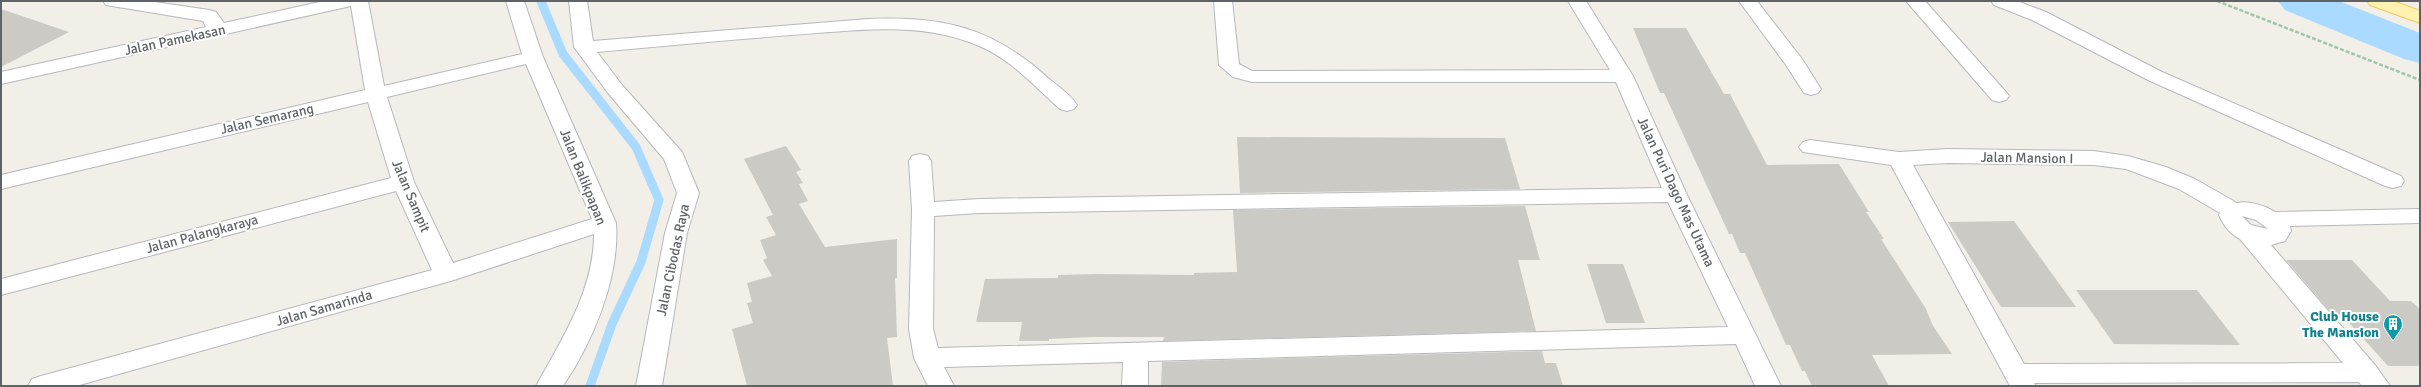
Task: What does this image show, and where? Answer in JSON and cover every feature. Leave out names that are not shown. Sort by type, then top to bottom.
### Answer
[{"type":"main road","points":[[2376,1],[2420,17]]},
{"type":"street","points":[[112,1],[209,16],[215,23],[216,32]]},
{"type":"street","name":"Jalan Pamekasan","points":[[1,78],[216,32],[349,1]]},
{"type":"street","name":"Jalan Sampit","points":[[360,1],[376,93],[402,182],[446,274]]},
{"type":"street","name":"Jalan Balikpapan","points":[[515,1],[533,56],[605,223],[606,244],[602,269],[580,328],[557,376],[549,386]]},
{"type":"street","name":"Jalan Cibodas Raya","points":[[578,1],[584,47],[615,89],[674,157],[688,193],[676,233],[649,386]]},
{"type":"street","points":[[1224,1],[1229,65],[1233,70],[1250,76],[1261,78],[1622,76]]},
{"type":"street","name":"Jalan Puri Dago Mas Utama","points":[[1578,1],[1622,76],[1676,194],[1745,335],[1768,386]]},
{"type":"street","points":[[1748,1],[1795,63],[1811,89]]},
{"type":"street","points":[[1915,1],[1998,96]]},
{"type":"street","points":[[2000,1],[2039,16],[2155,76],[2393,181]]},
{"type":"street","points":[[584,47],[740,33],[915,23],[943,26],[993,45],[1008,54],[1067,105]]},
{"type":"street","name":"Jalan Semarang","points":[[1,182],[533,56]]},
{"type":"street","name":"Jalan Mansion I","points":[[1810,147],[1899,159],[1948,156],[2094,158],[2128,164],[2158,172],[2187,184],[2234,211]]},
{"type":"street","points":[[1899,159],[2019,380],[2372,379]]},
{"type":"street","points":[[920,160],[923,210],[921,329],[927,358],[941,386]]},
{"type":"street","name":"Jalan Palangkaraya","points":[[1,287],[402,182]]},
{"type":"street","points":[[923,210],[979,206],[1676,194]]},
{"type":"street","points":[[2248,233],[2269,238],[2277,236],[2280,231],[2279,225],[2272,219],[2252,210],[2234,211],[2230,215],[2232,221],[2248,233],[2372,379]]},
{"type":"street","points":[[2272,219],[2420,216]]},
{"type":"street","name":"Jalan Samarinda","points":[[41,386],[446,274],[605,223]]},
{"type":"street","points":[[927,358],[1745,335]]},
{"type":"street","points":[[1135,386],[1136,352]]},
{"type":"path","points":[[2217,1],[2420,80]]},
{"type":"building","points":[[1,9],[69,32],[1,67]]},
{"type":"building","points":[[1633,28],[1686,28],[1724,94],[1730,94],[1767,165],[1839,164],[1869,212],[1866,212],[1884,239],[1881,239],[1926,309],[1933,326],[1952,354],[1872,355],[1889,386],[1812,386],[1805,371],[1802,371],[1790,345],[1786,345],[1745,253],[1740,253],[1732,234],[1729,234],[1664,93],[1660,93]]},
{"type":"building","points":[[1237,137],[1505,138],[1520,189],[1240,193]]},
{"type":"building","points":[[786,146],[801,170],[796,172],[803,183],[799,184],[808,201],[799,204],[825,247],[897,239],[897,278],[895,278],[897,337],[887,338],[893,386],[747,386],[732,329],[753,323],[747,303],[752,302],[747,283],[772,276],[763,260],[767,258],[760,240],[776,235],[766,217],[773,215],[744,159]]},
{"type":"building","points":[[1525,206],[1540,260],[1518,260],[1536,331],[1163,341],[1164,337],[1092,337],[1049,339],[1049,341],[1019,341],[1022,322],[976,322],[985,279],[1058,278],[1058,275],[1194,275],[1194,273],[1237,272],[1233,210]]},
{"type":"building","points":[[2014,221],[2076,307],[2001,307],[1948,222]]},
{"type":"building","name":"Club House The Mansion","points":[[2286,260],[2352,260],[2390,301],[2411,301],[2420,309],[2420,366],[2388,366],[2343,316],[2334,316]]},
{"type":"building","points":[[1587,264],[1623,264],[1645,323],[1606,323]]},
{"type":"building","points":[[2076,290],[2197,290],[2240,345],[2114,344]]},
{"type":"building","points":[[1542,351],[1545,363],[1556,363],[1563,386],[1161,386],[1162,362]]},
{"type":"waterway","points":[[541,1],[563,54],[636,147],[659,200],[641,262],[612,324],[590,386]]},
{"type":"waterway","points":[[2300,1],[2420,49]]},
{"type":"place","name":"Club House The Mansion","points":[[2393,341]]}]
